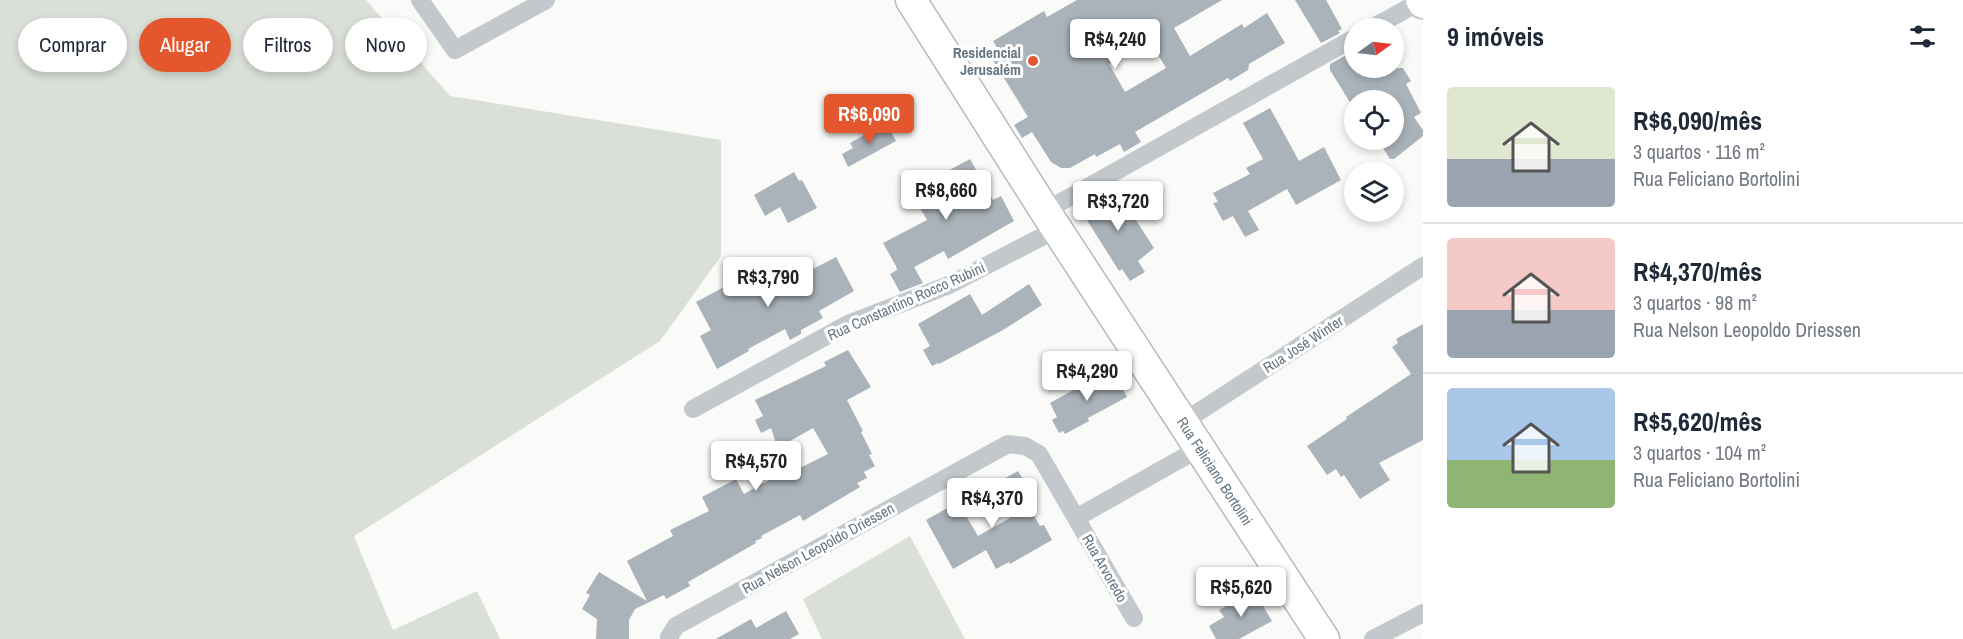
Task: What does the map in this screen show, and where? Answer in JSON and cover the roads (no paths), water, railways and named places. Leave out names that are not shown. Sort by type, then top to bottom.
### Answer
[{"type":"main road","name":"Rua Feliciano Bortolini","points":[[911,0],[1051,220],[1324,639]]},
{"type":"street","points":[[420,0],[455,50],[546,0]]},
{"type":"street","points":[[1391,18],[1422,1]]},
{"type":"street","name":"Rua Constantino Rocco Rubini","points":[[693,409],[848,324],[949,285],[1051,220],[1344,44]]},
{"type":"street","name":"Rua José Winter","points":[[1183,422],[1423,266]]},
{"type":"street","name":"Rua Nelson Leopoldo Driessen","points":[[670,639],[676,626],[1008,444],[1025,446],[1038,454],[1076,518]]},
{"type":"street","points":[[1076,518],[1200,448]]},
{"type":"street","name":"Rua Arvoredo","points":[[1076,518],[1134,618]]},
{"type":"street","points":[[1372,639],[1423,613]]},
{"type":"place","name":"Residencial Jerusalém","points":[[1033,61]]}]
